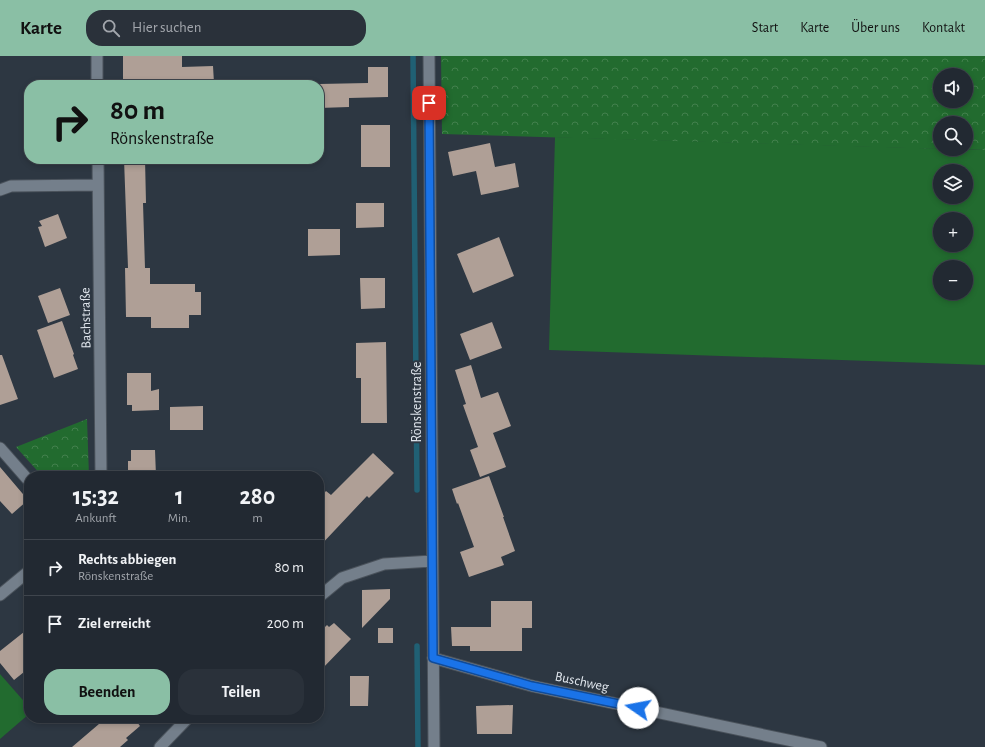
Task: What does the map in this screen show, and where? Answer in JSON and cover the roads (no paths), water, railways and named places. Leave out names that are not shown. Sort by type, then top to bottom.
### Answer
[{"type":"street","points":[[97,56],[97,80]]},
{"type":"street","name":"Rönskenstraße","points":[[429,56],[434,747]]},
{"type":"street","name":"Bachstraße","points":[[98,164],[101,471]]},
{"type":"street","points":[[0,190],[11,186],[98,185]]},
{"type":"street","points":[[0,448],[24,475]]},
{"type":"street","points":[[324,593],[342,578],[384,564],[432,561]]},
{"type":"street","points":[[0,595],[24,575]]},
{"type":"street","name":"Buschweg","points":[[433,658],[532,686],[821,747]]},
{"type":"street","points":[[160,747],[183,723]]},
{"type":"waterway","points":[[413,56],[417,490]]},
{"type":"waterway","points":[[417,646],[418,747]]}]
